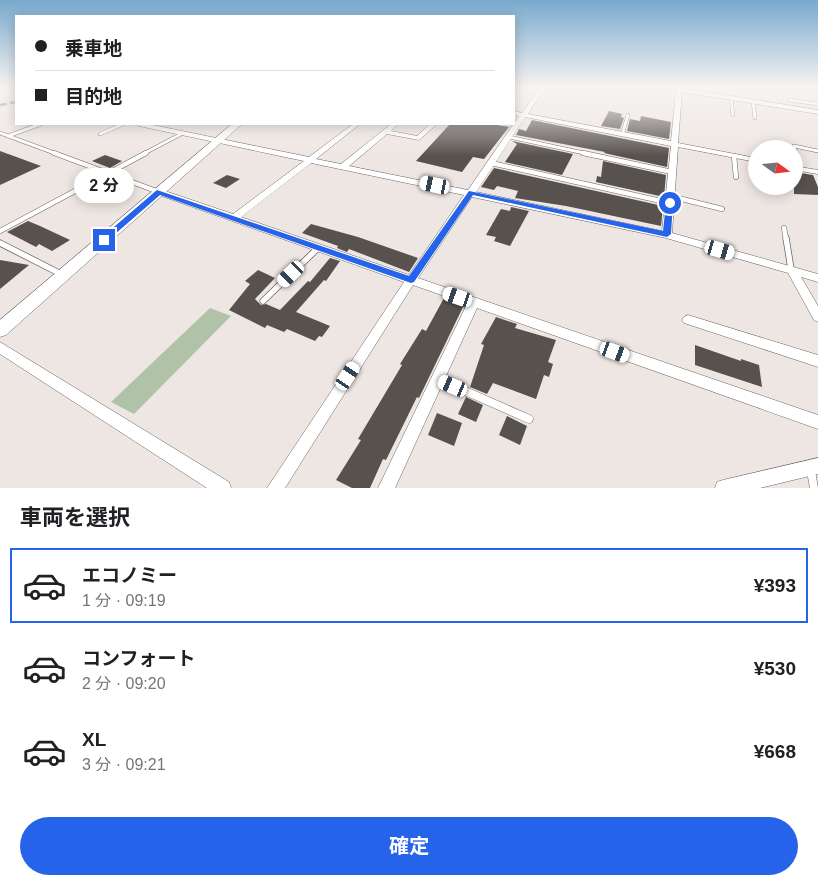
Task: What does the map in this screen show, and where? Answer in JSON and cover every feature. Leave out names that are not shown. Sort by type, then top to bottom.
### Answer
[{"type":"street","points":[[274,488],[411,280],[526,111]]},
{"type":"street","points":[[667,234],[677,111]]},
{"type":"street","points":[[515,113],[748,159]]},
{"type":"street","points":[[144,125],[667,234],[818,278]]},
{"type":"street","points":[[0,330],[236,125]]},
{"type":"street","points":[[234,218],[356,125]]},
{"type":"street","points":[[344,166],[394,125]]},
{"type":"street","points":[[386,132],[419,138],[433,125]]},
{"type":"street","points":[[803,169],[818,172]]},
{"type":"street","points":[[159,192],[818,422]]},
{"type":"street","points":[[791,269],[818,318]]},
{"type":"street","points":[[386,488],[474,302]]},
{"type":"street","points":[[688,320],[818,361]]},
{"type":"street","points":[[0,347],[223,488]]},
{"type":"street","points":[[722,488],[814,467]]},
{"type":"lane","points":[[733,111],[733,115]]},
{"type":"lane","points":[[755,111],[756,118]]},
{"type":"lane","points":[[622,135],[628,115]]},
{"type":"lane","points":[[8,136],[38,125]]},
{"type":"lane","points":[[100,134],[121,125]]},
{"type":"lane","points":[[0,231],[183,133]]},
{"type":"lane","points":[[0,134],[159,192]]},
{"type":"lane","points":[[509,137],[672,172]]},
{"type":"lane","points":[[803,148],[818,151]]},
{"type":"lane","points":[[734,156],[736,177]]},
{"type":"lane","points":[[491,163],[722,209]]},
{"type":"lane","points":[[784,228],[791,269]]},
{"type":"lane","points":[[0,243],[63,276]]},
{"type":"lane","points":[[263,301],[318,248]]},
{"type":"lane","points":[[438,379],[530,419]]},
{"type":"lane","points":[[814,467],[814,488]]},
{"type":"green space","points":[[210,308],[231,316],[134,414],[111,402]]},
{"type":"building","points":[[609,111],[622,114],[621,117],[624,118],[620,129],[601,126]]},
{"type":"building","points":[[641,116],[671,122],[669,139],[627,131],[630,119],[640,121]]},
{"type":"building","points":[[532,120],[669,148],[667,167],[605,152],[516,135],[519,129],[526,131]]},
{"type":"building","points":[[449,125],[497,125],[509,127],[484,159],[473,157],[462,172],[416,161]]},
{"type":"building","points":[[512,141],[573,154],[562,175],[505,162],[517,144]]},
{"type":"building","points":[[0,151],[41,166],[0,185]]},
{"type":"building","points":[[105,155],[122,161],[110,168],[92,161]]},
{"type":"building","points":[[603,161],[666,175],[664,197],[596,182],[597,176],[601,177]]},
{"type":"building","points":[[494,168],[663,206],[661,226],[566,206],[515,198],[518,191],[497,186],[494,190],[481,187]]},
{"type":"building","points":[[803,173],[813,175],[818,187],[818,195],[803,194]]},
{"type":"building","points":[[227,175],[240,179],[226,188],[213,183]]},
{"type":"building","points":[[511,207],[529,211],[510,246],[494,241],[496,237],[486,235],[501,209],[510,211]]},
{"type":"building","points":[[28,221],[70,240],[52,251],[39,244],[36,247],[7,232]]},
{"type":"building","points":[[311,224],[358,237],[418,258],[409,272],[349,249],[347,252],[337,248],[338,246],[302,233]]},
{"type":"building","points":[[330,258],[340,261],[326,281],[324,280],[296,312],[330,326],[322,337],[319,336],[315,341],[287,329],[284,332],[267,325],[265,328],[229,310],[250,284],[245,281],[258,270],[275,278],[255,299],[261,305],[266,304],[280,310],[308,281],[310,282]]},
{"type":"building","points":[[0,260],[29,265],[0,289]]},
{"type":"building","points":[[444,298],[464,305],[419,398],[417,397],[386,460],[383,459],[370,488],[352,488],[336,480],[361,440],[358,439],[402,365],[400,364],[422,329],[426,331]]},
{"type":"building","points":[[496,317],[517,324],[515,328],[556,340],[548,362],[553,364],[549,377],[544,375],[536,399],[493,383],[487,394],[470,387],[484,345],[481,344]]},
{"type":"building","points":[[695,345],[741,361],[741,359],[759,365],[762,387],[695,365]]},
{"type":"building","points":[[466,397],[483,405],[476,422],[458,414]]},
{"type":"building","points":[[437,413],[462,423],[454,446],[428,435]]},
{"type":"building","points":[[507,416],[527,426],[520,445],[499,435]]},
{"type":"route","points":[[104,240],[159,192],[411,280],[471,193],[667,234],[670,203]]}]
